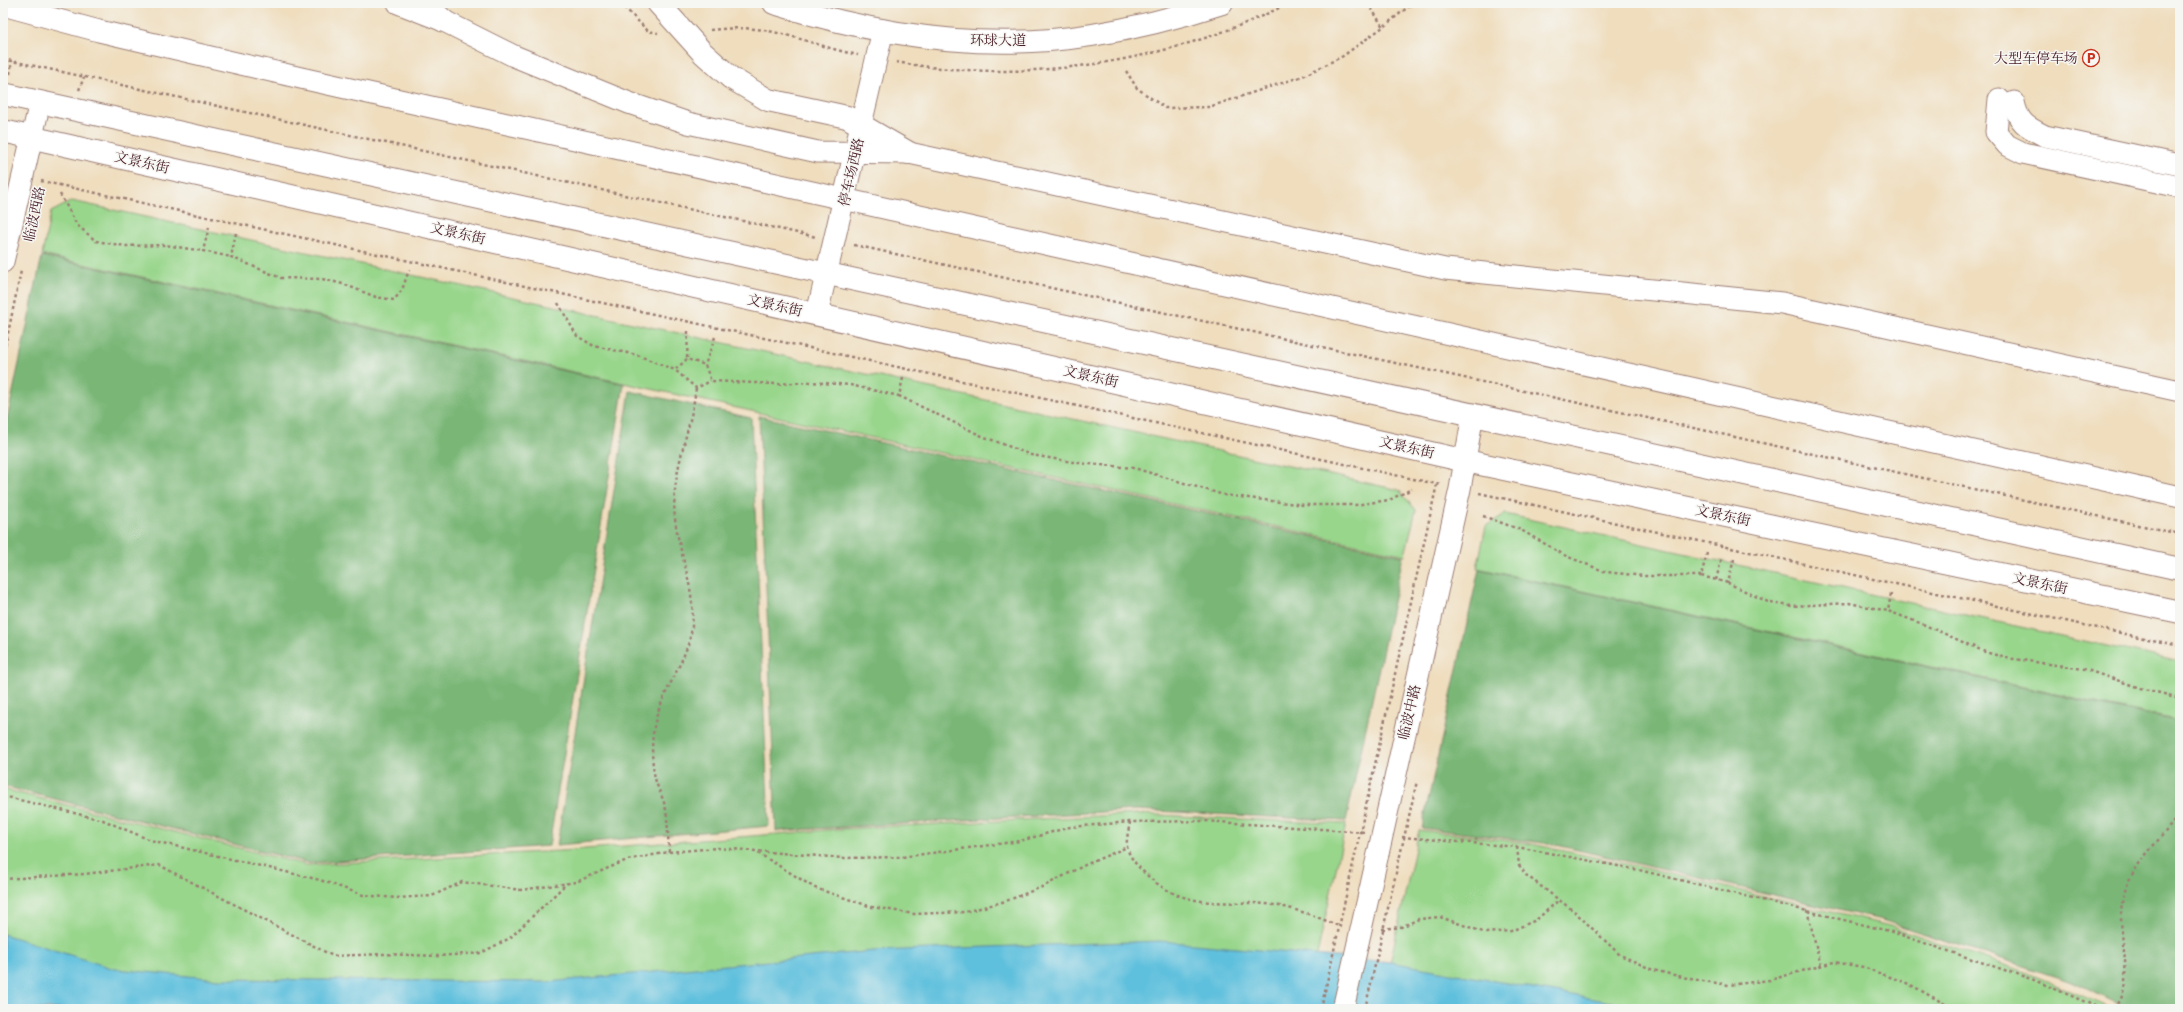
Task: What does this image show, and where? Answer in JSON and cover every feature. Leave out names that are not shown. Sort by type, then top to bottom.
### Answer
[{"type":"main road","points":[[424,3],[444,21]]},
{"type":"main road","points":[[658,3],[703,52],[731,78],[768,100],[847,117],[909,153]]},
{"type":"main road","name":"环球大道","points":[[774,3],[818,17],[883,30],[953,39],[1047,40],[1092,35],[1176,18],[1222,3]]},
{"type":"main road","points":[[3,94],[2180,569]]},
{"type":"main road","name":"文景东街","points":[[3,131],[1466,461],[2180,612]]},
{"type":"street","points":[[398,3],[444,21],[474,38],[571,81],[688,123],[818,152],[909,153],[1445,269],[1782,303],[2180,391]]},
{"type":"street","points":[[3,5],[99,31],[301,78],[2180,497]]},
{"type":"street","name":"停车场西路","points":[[817,314],[828,274],[883,30]]},
{"type":"street","points":[[2180,165],[2045,136],[2029,129],[2017,116],[2007,101],[1996,132],[2007,145],[2023,153],[2180,187]]},
{"type":"street","name":"临波西路","points":[[13,264],[34,181],[31,137],[40,102]]},
{"type":"street","name":"临波中路","points":[[1343,1009],[1460,489],[1473,414]]},
{"type":"path","points":[[1368,3],[1383,27]]},
{"type":"path","points":[[1126,71],[1137,88],[1165,108],[1209,107],[1303,76],[1343,56],[1413,3]]},
{"type":"path","points":[[3,59],[2180,534]]},
{"type":"path","points":[[71,109],[84,77]]},
{"type":"path","name":"临波西路","points":[[34,181],[44,174]]},
{"type":"path","points":[[34,181],[2180,646]]},
{"type":"path","points":[[60,194],[77,225],[96,241],[125,246],[165,245],[203,251],[231,257],[281,278],[322,278],[343,284],[376,297],[394,300],[402,290],[409,270]]},
{"type":"path","points":[[203,251],[209,227]]},
{"type":"path","points":[[231,257],[236,233]]},
{"type":"path","points":[[3,357],[13,264]]},
{"type":"path","points":[[558,303],[577,336],[594,346],[637,355],[676,370],[696,388]]},
{"type":"path","points":[[676,370],[687,359],[688,331]]},
{"type":"path","points":[[710,381],[705,365],[715,337]]},
{"type":"path","points":[[687,359],[705,365]]},
{"type":"path","points":[[899,396],[903,378]]},
{"type":"path","points":[[696,388],[710,381],[777,384],[816,382],[850,385],[899,396],[982,436],[1031,455],[1078,463],[1134,468],[1224,496],[1304,506],[1355,504],[1389,500],[1412,489]]},
{"type":"path","points":[[669,852],[666,809],[656,781],[652,743],[655,722],[665,693],[687,646],[692,626],[691,600],[675,518],[675,494],[679,465],[693,412],[696,388]]},
{"type":"path","name":"临波中路","points":[[1320,1009],[1437,484]]},
{"type":"path","points":[[1483,516],[1521,530],[1566,556],[1606,572],[1644,576],[1701,576],[1728,583],[1770,603],[1792,606],[1849,603],[1888,611],[1925,625],[1985,652],[2007,658],[2084,669],[2140,688],[2176,697],[2180,700]]},
{"type":"path","points":[[1701,576],[1706,553]]},
{"type":"path","points":[[1716,580],[1722,557]]},
{"type":"path","points":[[1728,583],[1734,559]]},
{"type":"path","points":[[1888,611],[1891,594]]},
{"type":"path","points":[[2176,697],[2180,692]]},
{"type":"path","points":[[3,796],[103,820],[150,840],[320,880],[363,895],[396,898],[432,896],[462,882],[521,890],[576,882],[627,860],[669,852],[718,848],[843,858],[902,858],[1020,841],[1070,827],[1130,822],[1205,821],[1360,832],[1517,846],[1639,870],[1889,930],[2034,980],[2102,1009]]},
{"type":"path","points":[[2115,1009],[2123,994],[2126,962],[2120,926],[2123,898],[2132,874],[2144,856],[2169,829],[2180,812]]},
{"type":"path","points":[[1130,822],[1127,847],[1138,867],[1158,885],[1181,898],[1211,903],[1274,905],[1312,915],[1344,928]]},
{"type":"path","points":[[1517,846],[1519,865],[1526,875],[1574,911],[1620,955],[1653,970],[1683,978],[1729,985],[1770,980],[1834,962],[1863,967],[1910,984],[1954,1009]]},
{"type":"path","points":[[757,852],[815,888],[872,907],[914,914],[965,912],[1006,901],[1042,887],[1085,865],[1127,847]]},
{"type":"path","points":[[3,879],[84,874],[159,865],[333,956],[383,954],[438,956],[481,953],[510,938],[567,883]]},
{"type":"path","points":[[1380,930],[1401,927],[1420,919],[1440,917],[1486,933],[1511,931],[1536,920],[1559,900]]},
{"type":"path","points":[[1807,910],[1821,966]]},
{"type":"green space","points":[[72,201],[1399,490],[1416,510],[1405,555],[42,255],[51,212]]},
{"type":"green space","points":[[42,256],[624,384],[549,846],[309,863],[3,786],[3,438]]},
{"type":"green space","points":[[630,391],[751,418],[769,826],[557,845]]},
{"type":"green space","points":[[759,416],[1403,556],[1346,821],[1137,810],[776,831]]},
{"type":"green space","points":[[1505,514],[2180,662],[2180,721],[1477,568],[1486,526]]},
{"type":"green space","points":[[1479,569],[2180,722],[2180,1009],[2129,1009],[2072,982],[1882,920],[1552,844],[1422,828]]},
{"type":"green space","points":[[3,789],[307,865],[560,851],[840,829],[1137,814],[1346,824],[1305,1009],[3,1009]]},
{"type":"green space","points":[[1419,830],[1527,843],[1640,867],[1890,926],[2028,973],[2113,1009],[1380,1009]]},
{"type":"water","points":[[3,934],[115,969],[219,979],[548,982],[874,951],[1160,941],[1390,962],[1649,1009],[3,1009]]},
{"type":"place","name":"大型车停车场","points":[[2091,58]]}]
